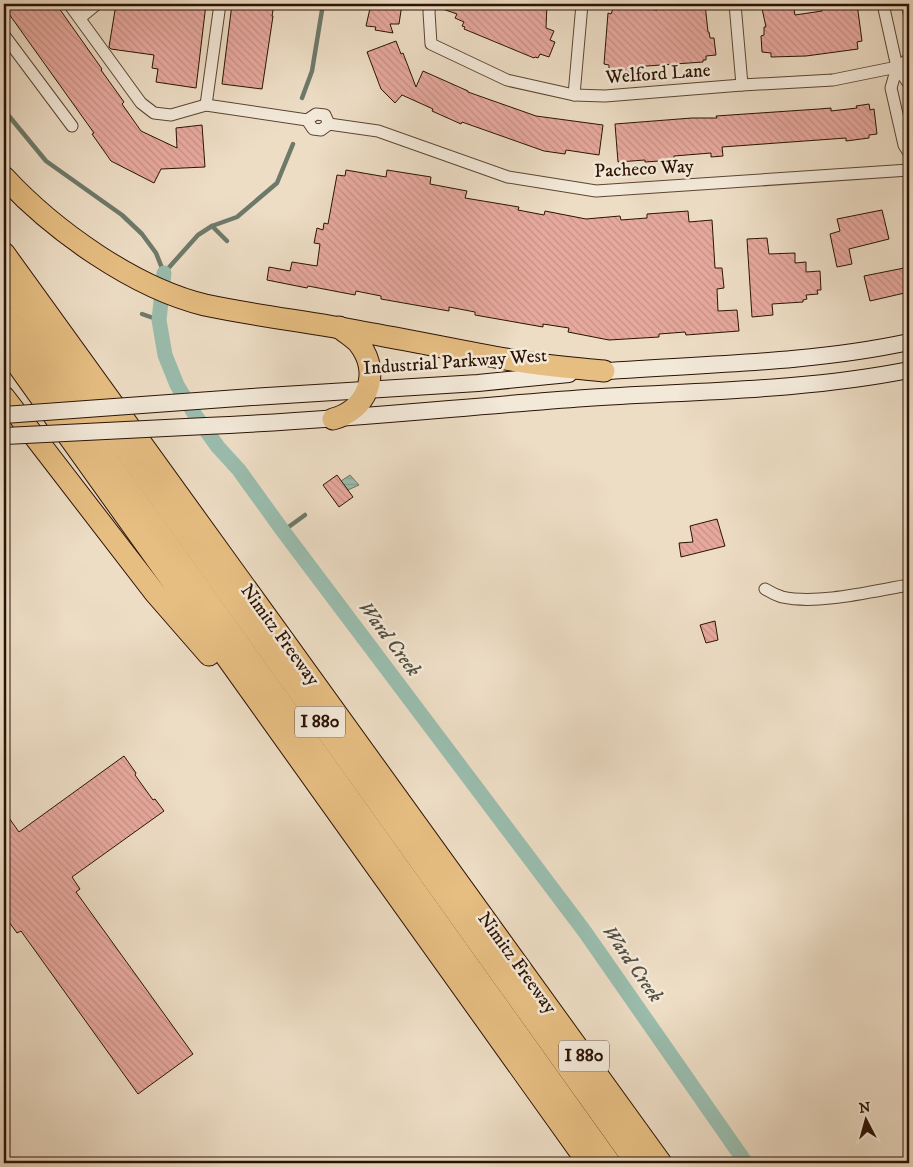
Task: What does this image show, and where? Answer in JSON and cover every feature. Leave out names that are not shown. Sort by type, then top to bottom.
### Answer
[{"type":"highway","points":[[4,177],[21,196],[89,250],[140,280],[204,304],[519,361],[604,371]]},
{"type":"highway","name":"Nimitz Freeway","points":[[4,253],[661,1163]]},
{"type":"highway","name":"I 880","points":[[4,280],[636,1163]]},
{"type":"highway","name":"I 880","points":[[4,315],[610,1163]]},
{"type":"highway","points":[[333,419],[352,410],[360,402],[371,379],[370,366],[359,344],[338,327]]},
{"type":"highway","name":"I 880","points":[[4,346],[275,728],[588,1163]]},
{"type":"highway","points":[[4,397],[154,593],[275,728]]},
{"type":"main road","name":"Industrial Parkway West","points":[[4,415],[366,389],[478,383],[604,371],[791,358],[841,353],[909,342]]},
{"type":"main road","points":[[4,436],[271,423],[476,406],[789,386],[909,370]]},
{"type":"street","points":[[69,4],[141,103],[154,113],[171,115],[206,106],[220,4]]},
{"type":"street","points":[[80,18],[97,4]]},
{"type":"street","name":"Welford Lane","points":[[430,4],[432,44],[507,80],[574,95],[605,96],[833,80],[896,67]]},
{"type":"street","points":[[574,95],[582,4]]},
{"type":"street","points":[[735,4],[742,85]]},
{"type":"street","points":[[883,4],[896,67],[891,88],[904,145],[909,153]]},
{"type":"street","points":[[4,35],[72,126]]},
{"type":"street","points":[[896,67],[909,58]]},
{"type":"street","points":[[896,67],[909,70]]},
{"type":"street","points":[[896,67],[909,84]]},
{"type":"street","name":"Pacheco Way","points":[[206,106],[307,120],[316,114],[325,115],[329,124],[378,131],[508,176],[596,191],[909,170]]},
{"type":"street","points":[[765,589],[781,596],[801,600],[822,599],[909,585]]},
{"type":"green space","points":[[901,4],[909,4],[909,32],[906,28]]},
{"type":"shaded area","points":[[350,475],[359,485],[348,490],[341,481]]},
{"type":"building","points":[[4,4],[56,4],[102,69],[124,102],[122,104],[141,131],[177,148],[176,128],[202,125],[205,167],[161,169],[154,183],[111,161],[92,134],[94,133],[4,7]]},
{"type":"building","points":[[116,4],[206,4],[196,88],[156,82],[158,69],[152,68],[154,55],[111,49],[109,47]]},
{"type":"building","points":[[232,4],[274,4],[262,89],[222,84]]},
{"type":"building","points":[[371,4],[402,4],[399,24],[390,24],[393,33],[375,30],[376,27],[366,26]]},
{"type":"building","points":[[437,4],[547,4],[546,28],[554,31],[550,40],[555,42],[549,57],[540,54],[538,58],[534,58],[464,29],[465,27],[462,26],[464,22],[455,18],[457,14],[437,7]]},
{"type":"building","points":[[656,4],[705,4],[708,32],[710,38],[714,38],[716,55],[706,56],[706,60],[703,60],[703,62],[633,67],[633,72],[609,70],[609,65],[604,64],[608,13],[611,14],[614,6],[657,10]]},
{"type":"building","points":[[761,4],[793,4],[795,15],[822,11],[820,4],[857,4],[862,41],[857,42],[858,49],[806,56],[771,57],[771,53],[762,52],[761,36],[764,35],[764,27],[766,27]]},
{"type":"building","points":[[396,41],[401,54],[403,53],[416,87],[423,71],[468,92],[536,116],[603,125],[599,155],[566,150],[565,154],[544,151],[462,122],[461,124],[402,95],[395,103],[381,89],[367,52]]},
{"type":"building","points":[[869,104],[870,110],[874,109],[877,134],[869,135],[869,138],[846,141],[846,138],[722,147],[723,156],[711,157],[711,153],[674,156],[674,160],[618,162],[615,124],[717,118],[716,116],[831,108],[831,111],[857,108],[856,106]]},
{"type":"building","points":[[346,170],[386,177],[387,170],[431,177],[430,184],[467,191],[465,198],[519,207],[518,210],[544,215],[545,211],[586,219],[620,216],[621,220],[647,218],[647,214],[688,211],[689,222],[712,220],[715,268],[722,268],[724,288],[717,289],[718,311],[737,310],[739,331],[686,335],[685,332],[659,334],[659,337],[609,340],[568,332],[569,328],[543,324],[543,327],[475,315],[475,312],[449,307],[449,311],[381,299],[381,296],[356,291],[355,295],[267,280],[269,267],[290,271],[292,262],[317,266],[320,244],[314,243],[317,228],[323,230],[324,223],[328,224],[337,175],[345,176]]},
{"type":"building","points":[[882,210],[889,239],[849,249],[852,264],[837,267],[830,234],[840,231],[837,219]]},
{"type":"building","points":[[767,238],[769,254],[795,253],[795,263],[806,262],[806,272],[820,271],[821,290],[817,290],[818,294],[806,295],[807,299],[803,300],[803,302],[772,304],[773,315],[752,317],[747,239]]},
{"type":"building","points":[[904,268],[909,292],[870,301],[864,276]]},
{"type":"building","points":[[337,475],[353,497],[339,507],[323,485]]},
{"type":"building","points":[[717,519],[725,546],[681,557],[679,543],[693,542],[690,526]]},
{"type":"building","points":[[715,621],[718,640],[706,643],[700,625]]},
{"type":"building","points":[[124,756],[153,800],[155,799],[164,811],[72,877],[80,889],[76,892],[193,1054],[138,1094],[21,931],[17,933],[9,922],[4,925],[4,811],[19,832]]},
{"type":"waterway","name":"Ward Creek","points":[[302,98],[312,71],[323,4]]},
{"type":"waterway","points":[[4,110],[46,161],[122,215],[142,234],[156,253],[164,273],[198,235],[212,226],[237,217],[277,183],[293,144]]},
{"type":"waterway","points":[[212,226],[227,241]]},
{"type":"waterway","name":"Ward Creek","points":[[164,273],[159,320],[165,355],[177,385],[195,415],[218,447],[239,470],[585,932],[746,1163]]},
{"type":"waterway","points":[[142,314],[159,320]]},
{"type":"waterway","points":[[283,531],[305,515]]}]
